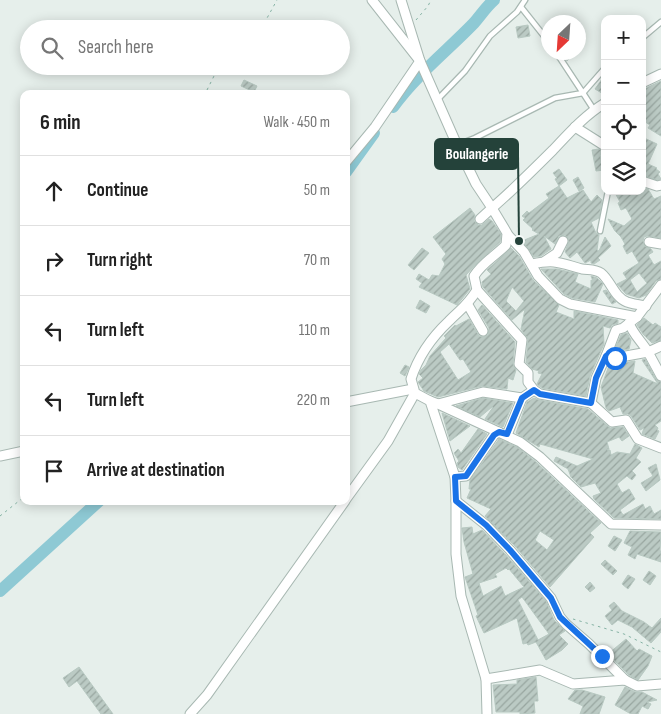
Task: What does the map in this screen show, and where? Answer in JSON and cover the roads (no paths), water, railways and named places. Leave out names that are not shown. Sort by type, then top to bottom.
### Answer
[{"type":"street","points":[[372,0],[420,61]]},
{"type":"street","points":[[400,0],[420,61],[456,145],[484,198],[508,235],[524,252],[538,276],[565,302],[637,317]]},
{"type":"street","points":[[400,36],[410,28]]},
{"type":"street","points":[[350,157],[375,127],[420,61]]},
{"type":"street","points":[[646,81],[661,74]]},
{"type":"street","points":[[480,219],[594,110],[602,105]]},
{"type":"street","points":[[576,127],[601,143]]},
{"type":"street","points":[[646,182],[657,186],[661,185]]},
{"type":"street","points":[[508,235],[506,245],[490,261],[484,262],[474,276],[477,290],[522,340],[519,364],[528,373],[528,382],[540,394],[591,403],[612,422],[626,420],[638,439],[661,448]]},
{"type":"street","points":[[544,261],[557,253],[563,241]]},
{"type":"street","points":[[649,242],[661,244]]},
{"type":"street","points":[[532,264],[544,261],[558,261],[584,269],[594,269],[605,277],[622,299],[646,306]]},
{"type":"street","points":[[591,403],[596,378],[616,330],[623,328],[637,317],[661,285]]},
{"type":"street","points":[[350,494],[388,440],[414,391],[411,379],[429,342],[450,320],[468,305],[477,290]]},
{"type":"street","points":[[468,305],[482,332]]},
{"type":"street","points":[[629,323],[632,331],[639,337],[661,376]]},
{"type":"street","points":[[606,356],[615,358],[648,352],[661,346]]},
{"type":"street","points":[[455,477],[466,476],[494,435],[503,433],[522,398],[534,390]]},
{"type":"street","points":[[350,401],[414,391],[503,433],[540,457],[611,524],[661,525]]},
{"type":"street","points":[[434,402],[483,392],[522,398]]},
{"type":"street","points":[[434,402],[455,477],[456,554],[461,596],[486,678],[487,714]]},
{"type":"street","points":[[0,456],[20,452]]},
{"type":"street","points":[[456,501],[498,537],[551,598],[560,617],[625,680],[637,686],[661,684]]},
{"type":"street","points":[[190,714],[207,695],[342,505]]},
{"type":"street","points":[[486,678],[540,670],[573,684],[625,680]]},
{"type":"lane","points":[[437,97],[464,71],[490,36],[521,7],[525,0]]},
{"type":"lane","points":[[521,7],[541,32]]},
{"type":"lane","points":[[646,35],[661,22]]},
{"type":"lane","points":[[561,60],[594,110]]},
{"type":"lane","points":[[456,145],[555,98],[583,93],[601,73]]},
{"type":"lane","points":[[600,231],[607,195]]},
{"type":"waterway","points":[[393,107],[412,84],[474,23],[494,0]]},
{"type":"waterway","points":[[350,166],[374,133]]},
{"type":"waterway","points":[[0,591],[95,505]]},
{"type":"place","name":"Boulangerie","points":[[519,241]]}]
